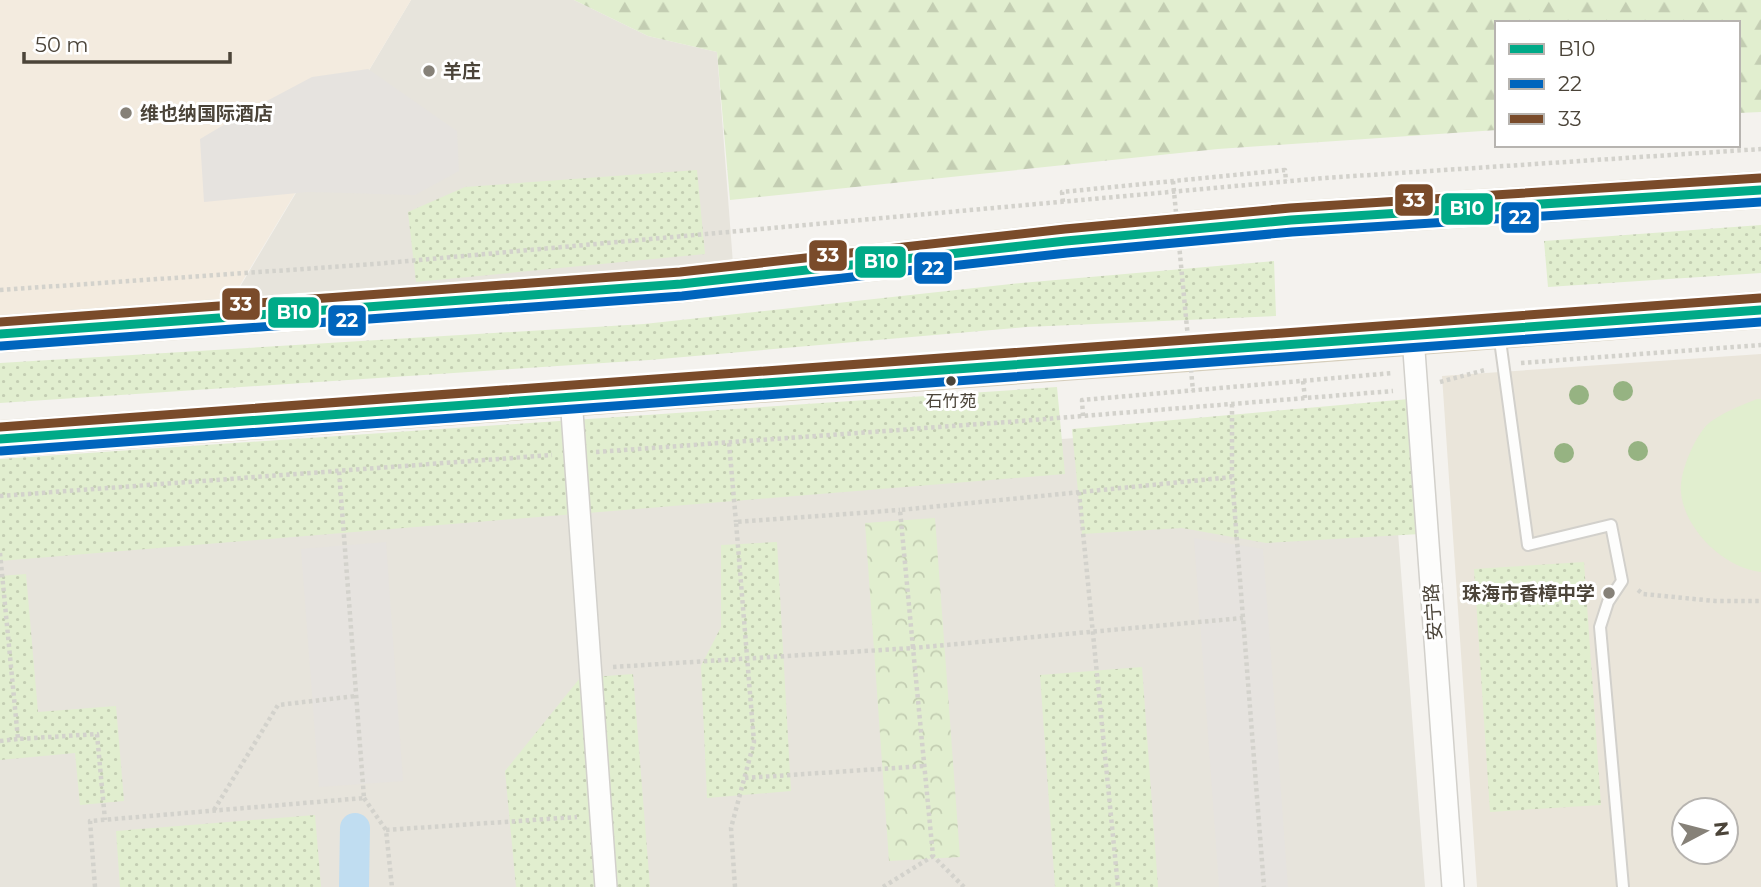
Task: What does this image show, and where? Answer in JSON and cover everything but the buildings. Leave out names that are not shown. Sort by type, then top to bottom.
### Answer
[{"type":"main road","points":[[0,334],[681,284],[1066,241],[1291,220],[1761,190]]},
{"type":"main road","points":[[0,439],[1761,310]]},
{"type":"street","name":"安宁路","points":[[1413,337],[1453,887]]},
{"type":"street","points":[[571,397],[606,887]]},
{"type":"lane","points":[[1498,330],[1528,545],[1611,524],[1622,580],[1608,602],[1601,626],[1623,887]]},
{"type":"path","points":[[0,290],[375,264],[1286,181],[1761,149]]},
{"type":"path","points":[[1063,202],[1062,192],[1285,170],[1286,181]]},
{"type":"path","points":[[1173,181],[1193,391]]},
{"type":"path","points":[[0,496],[1305,398],[1503,365],[1761,345]]},
{"type":"path","points":[[1083,416],[1082,400],[1303,381],[1416,380]]},
{"type":"path","points":[[1303,381],[1305,398]]},
{"type":"path","points":[[1232,404],[1233,478],[1264,887]]},
{"type":"path","points":[[729,442],[754,742],[731,828],[735,887]]},
{"type":"path","points":[[339,471],[364,798],[386,830],[392,887]]},
{"type":"path","points":[[736,522],[900,510],[1233,478]]},
{"type":"path","points":[[1079,492],[1118,887]]},
{"type":"path","points":[[900,510],[933,856],[964,887]]},
{"type":"path","points":[[0,554],[18,739]]},
{"type":"path","points":[[1622,580],[1643,594],[1715,601],[1761,601]]},
{"type":"path","points":[[591,668],[913,648],[1243,618]]},
{"type":"path","points":[[214,811],[278,705],[356,696]]},
{"type":"path","points":[[0,741],[97,734],[105,820]]},
{"type":"path","points":[[745,778],[925,766]]},
{"type":"path","points":[[95,887],[90,821],[364,798]]},
{"type":"path","points":[[386,830],[601,815]]},
{"type":"path","points":[[883,887],[933,856]]},
{"type":"shaded area","points":[[0,0],[411,0],[221,317],[0,330]]},
{"type":"shaded area","points":[[411,0],[574,0],[648,36],[717,52],[734,277],[222,317]]},
{"type":"shaded area","points":[[368,69],[457,131],[459,171],[415,195],[308,192],[204,202],[200,139],[312,77]]},
{"type":"shaded area","name":"珠海市香樟中学","points":[[1761,354],[1761,887],[1477,887],[1442,376]]},
{"type":"shaded area","name":"石竹苑","points":[[1389,414],[1425,887],[0,887],[0,520]]},
{"type":"shaded area","points":[[1194,538],[1263,549],[1288,887],[1219,887]]},
{"type":"shaded area","points":[[386,542],[403,781],[319,787],[301,549]]},
{"type":"green space","points":[[574,0],[1761,0],[1761,112],[1740,113],[1740,21],[1495,21],[1495,130],[1218,149],[730,200],[717,52],[648,36]]},
{"type":"green space","points":[[697,170],[705,254],[416,282],[408,212],[465,187]]},
{"type":"green space","points":[[1761,225],[1761,273],[1548,287],[1544,241]]},
{"type":"green space","points":[[1274,261],[1276,316],[1026,327],[649,360],[0,403],[0,363],[644,324],[1021,283]]},
{"type":"green space","points":[[1057,387],[1065,474],[0,561],[0,459]]},
{"type":"green space","points":[[1409,399],[1420,534],[1266,543],[1182,528],[1082,534],[1072,429]]},
{"type":"green space","points":[[1761,399],[1761,572],[1733,563],[1709,545],[1690,520],[1681,493],[1682,477],[1688,458],[1705,427],[1722,414]]},
{"type":"green space","points":[[935,518],[960,857],[889,861],[865,523]]},
{"type":"green space","points":[[777,542],[791,791],[707,798],[701,666],[721,627],[721,545]]},
{"type":"green space","points":[[1584,562],[1601,805],[1490,812],[1474,569]]},
{"type":"green space","points":[[26,574],[38,712],[116,706],[124,801],[80,805],[75,753],[0,760],[0,576]]},
{"type":"green space","points":[[1142,667],[1158,887],[1055,887],[1040,675]]},
{"type":"green space","points":[[633,674],[650,887],[516,887],[505,771],[580,678]]},
{"type":"green space","points":[[315,815],[321,887],[120,887],[116,831]]},
{"type":"waterway","points":[[354,887],[355,828]]},
{"type":"transit line","name":"33","points":[[0,322],[680,272],[1065,229],[1290,208],[1760,178]]},
{"type":"transit line","name":"B10","points":[[0,334],[681,284],[1066,241],[1291,220],[1761,190]]},
{"type":"transit line","name":"22","points":[[1,346],[682,296],[1067,253],[1292,232],[1761,202]]},
{"type":"transit line","name":"33","points":[[0,427],[1760,298]]},
{"type":"transit line","name":"B10","points":[[0,439],[1761,310]]},
{"type":"transit line","name":"22","points":[[1,451],[1761,322]]},
{"type":"place","name":"羊庄","points":[[429,71]]},
{"type":"place","name":"维也纳国际酒店","points":[[126,113]]},
{"type":"place","name":"石竹苑","points":[[951,381]]},
{"type":"place","name":"珠海市香樟中学","points":[[1609,593]]}]
